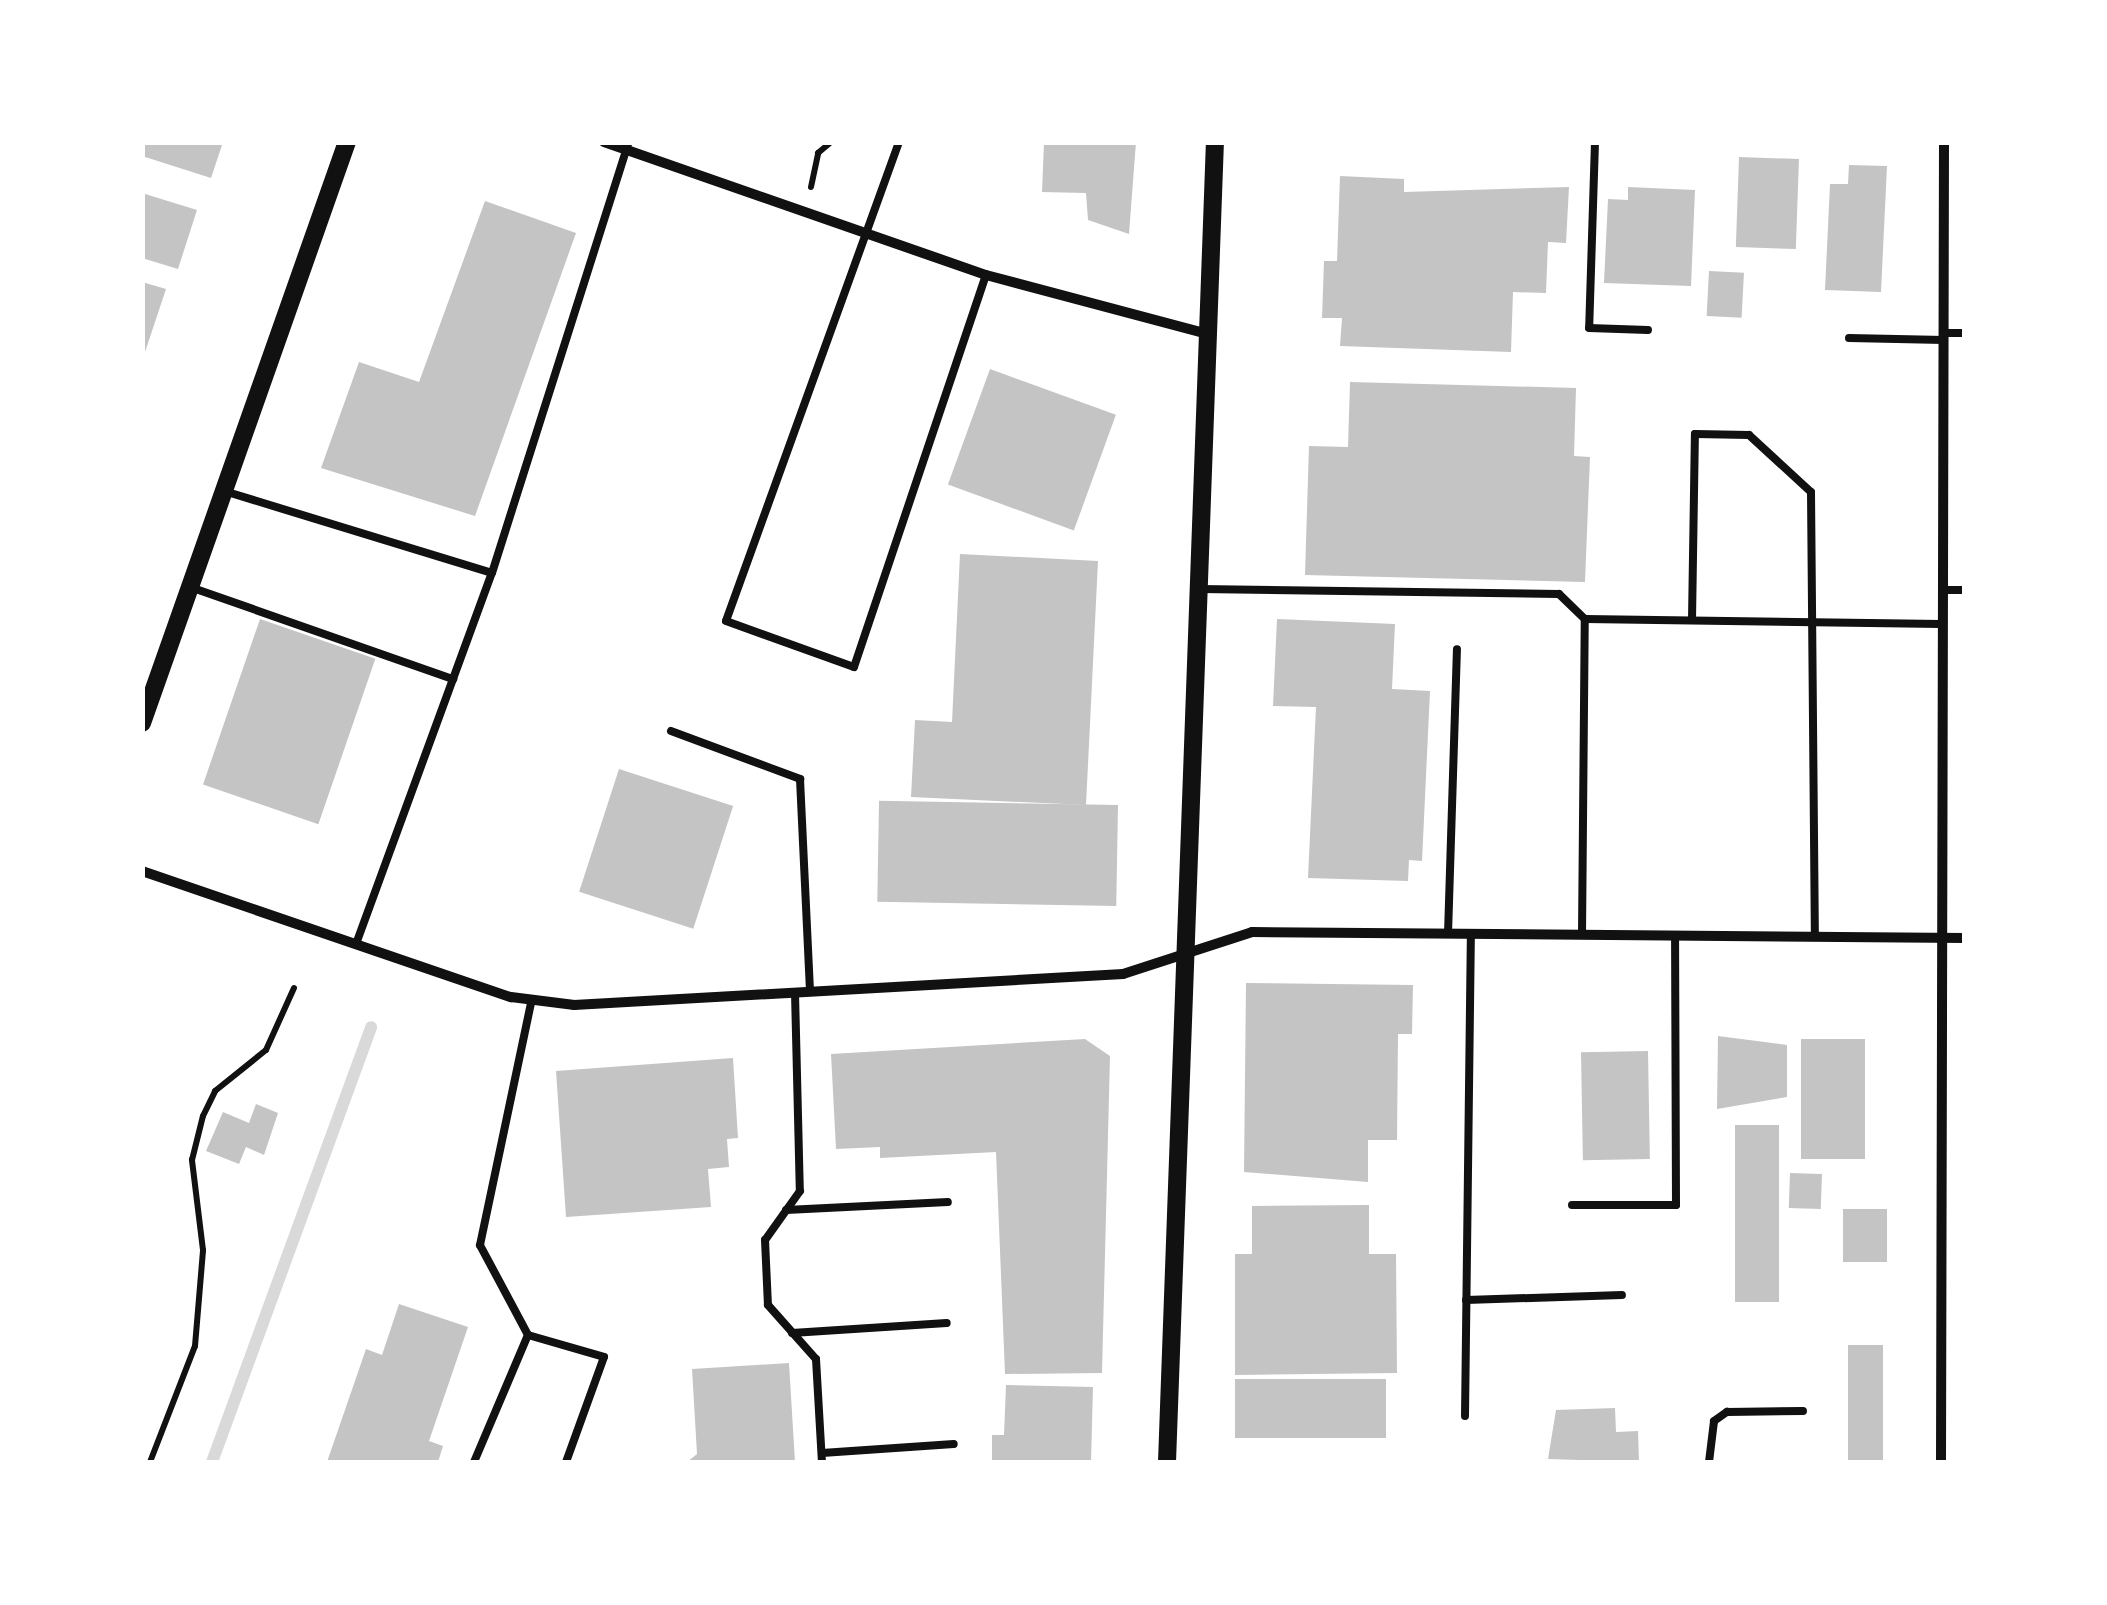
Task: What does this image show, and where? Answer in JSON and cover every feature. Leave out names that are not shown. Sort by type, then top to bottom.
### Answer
[{"type":"street","points":[[142,724],[346,142]]},
{"type":"street","points":[[604,142],[986,275],[1208,334]]},
{"type":"street","points":[[1167,1462],[1215,142]]},
{"type":"street","points":[[1941,1462],[1944,142]]},
{"type":"street","points":[[142,871],[531,1002],[795,993],[1123,974],[1252,932],[1964,938]]},
{"type":"lane","points":[[899,142],[726,621],[854,667],[986,275]]},
{"type":"lane","points":[[1594,142],[1589,328],[1648,330]]},
{"type":"lane","points":[[356,944],[492,573],[627,147]]},
{"type":"lane","points":[[1849,338],[1944,337],[1964,333]]},
{"type":"lane","points":[[1692,620],[1696,434],[1749,435],[1811,492],[1815,936]]},
{"type":"lane","points":[[224,491],[492,573]]},
{"type":"lane","points":[[190,587],[454,678]]},
{"type":"lane","points":[[1200,589],[1560,594],[1586,619],[1941,624]]},
{"type":"lane","points":[[1942,590],[1964,590]]},
{"type":"lane","points":[[1582,935],[1586,619]]},
{"type":"lane","points":[[1448,934],[1457,649]]},
{"type":"lane","points":[[670,731],[800,779],[810,992]]},
{"type":"lane","points":[[1465,1416],[1471,934]]},
{"type":"lane","points":[[1572,1205],[1676,1205],[1674,935]]},
{"type":"lane","points":[[795,993],[800,1191],[765,1240],[768,1306],[816,1359],[822,1458],[954,1444]]},
{"type":"lane","points":[[531,1002],[480,1244],[528,1335],[604,1357],[566,1462]]},
{"type":"lane","points":[[786,1210],[948,1202]]},
{"type":"lane","points":[[1466,1300],[1622,1295]]},
{"type":"lane","points":[[792,1332],[947,1323]]},
{"type":"lane","points":[[474,1462],[528,1335]]},
{"type":"lane","points":[[1709,1462],[1714,1420],[1727,1412],[1802,1411]]},
{"type":"path","points":[[805,213],[818,153],[831,142]]},
{"type":"path","points":[[150,1462],[195,1346],[203,1250],[192,1160],[204,1116],[215,1091],[266,1050],[294,988]]},
{"type":"building","points":[[142,142],[223,142],[211,178],[142,156]]},
{"type":"building","points":[[1044,142],[1136,142],[1129,234],[1088,220],[1086,193],[1042,192]]},
{"type":"building","points":[[1739,157],[1799,159],[1796,249],[1736,247]]},
{"type":"building","points":[[1849,165],[1887,166],[1881,292],[1825,290],[1830,184],[1848,184]]},
{"type":"building","points":[[1340,176],[1404,179],[1404,192],[1569,187],[1566,243],[1548,242],[1546,293],[1513,292],[1511,352],[1340,346],[1342,318],[1322,318],[1324,261],[1337,261]]},
{"type":"building","points":[[1628,187],[1695,190],[1691,286],[1604,283],[1608,199],[1628,200]]},
{"type":"building","points":[[142,193],[197,210],[178,269],[142,258]]},
{"type":"building","points":[[485,201],[576,233],[475,516],[321,468],[359,362],[419,382]]},
{"type":"building","points":[[1709,271],[1744,273],[1742,318],[1707,316]]},
{"type":"building","points":[[142,282],[166,289],[143,358],[142,358]]},
{"type":"building","points":[[990,369],[1116,415],[1074,530],[948,485]]},
{"type":"building","points":[[1350,382],[1576,388],[1574,456],[1590,457],[1585,582],[1305,575],[1309,446],[1348,447]]},
{"type":"building","points":[[960,554],[1098,561],[1086,805],[911,797],[915,720],[952,722]]},
{"type":"building","points":[[260,619],[375,659],[318,824],[203,784]]},
{"type":"building","points":[[1277,619],[1395,624],[1392,689],[1430,691],[1422,861],[1409,860],[1408,881],[1308,878],[1316,707],[1273,706]]},
{"type":"building","points":[[619,769],[733,806],[693,929],[579,892]]},
{"type":"building","points":[[879,801],[1118,805],[1116,906],[877,902]]},
{"type":"building","points":[[1246,983],[1413,985],[1412,1034],[1398,1034],[1397,1140],[1368,1140],[1368,1182],[1244,1172]]},
{"type":"building","points":[[1718,1036],[1787,1045],[1787,1097],[1717,1109]]},
{"type":"building","points":[[1085,1039],[1110,1056],[1102,1373],[1005,1374],[996,1152],[880,1158],[880,1147],[836,1149],[831,1054]]},
{"type":"building","points":[[1801,1039],[1865,1039],[1865,1159],[1801,1159]]},
{"type":"building","points":[[1648,1051],[1650,1159],[1583,1160],[1581,1052]]},
{"type":"building","points":[[733,1058],[738,1138],[727,1139],[729,1167],[708,1169],[711,1207],[566,1217],[556,1071]]},
{"type":"building","points":[[256,1104],[278,1113],[264,1155],[246,1147],[239,1164],[206,1151],[223,1112],[249,1123]]},
{"type":"building","points":[[1735,1125],[1779,1125],[1779,1302],[1735,1302]]},
{"type":"building","points":[[1790,1173],[1822,1174],[1821,1209],[1789,1208]]},
{"type":"building","points":[[1369,1205],[1369,1254],[1396,1254],[1397,1373],[1235,1375],[1235,1254],[1252,1254],[1252,1206]]},
{"type":"building","points":[[1843,1209],[1887,1209],[1887,1262],[1843,1262]]},
{"type":"building","points":[[399,1304],[468,1327],[429,1441],[443,1446],[438,1462],[327,1462],[366,1349],[382,1355]]},
{"type":"building","points":[[1848,1345],[1883,1345],[1883,1462],[1848,1462]]},
{"type":"building","points":[[789,1363],[795,1462],[687,1462],[697,1454],[692,1369]]},
{"type":"building","points":[[1235,1379],[1386,1379],[1386,1438],[1235,1438]]},
{"type":"building","points":[[1006,1385],[1093,1387],[1091,1462],[992,1462],[992,1435],[1004,1435]]},
{"type":"building","points":[[1615,1408],[1616,1432],[1638,1431],[1639,1462],[1548,1459],[1556,1410]]},
{"type":"waterway","points":[[212,1462],[371,1027]]}]
